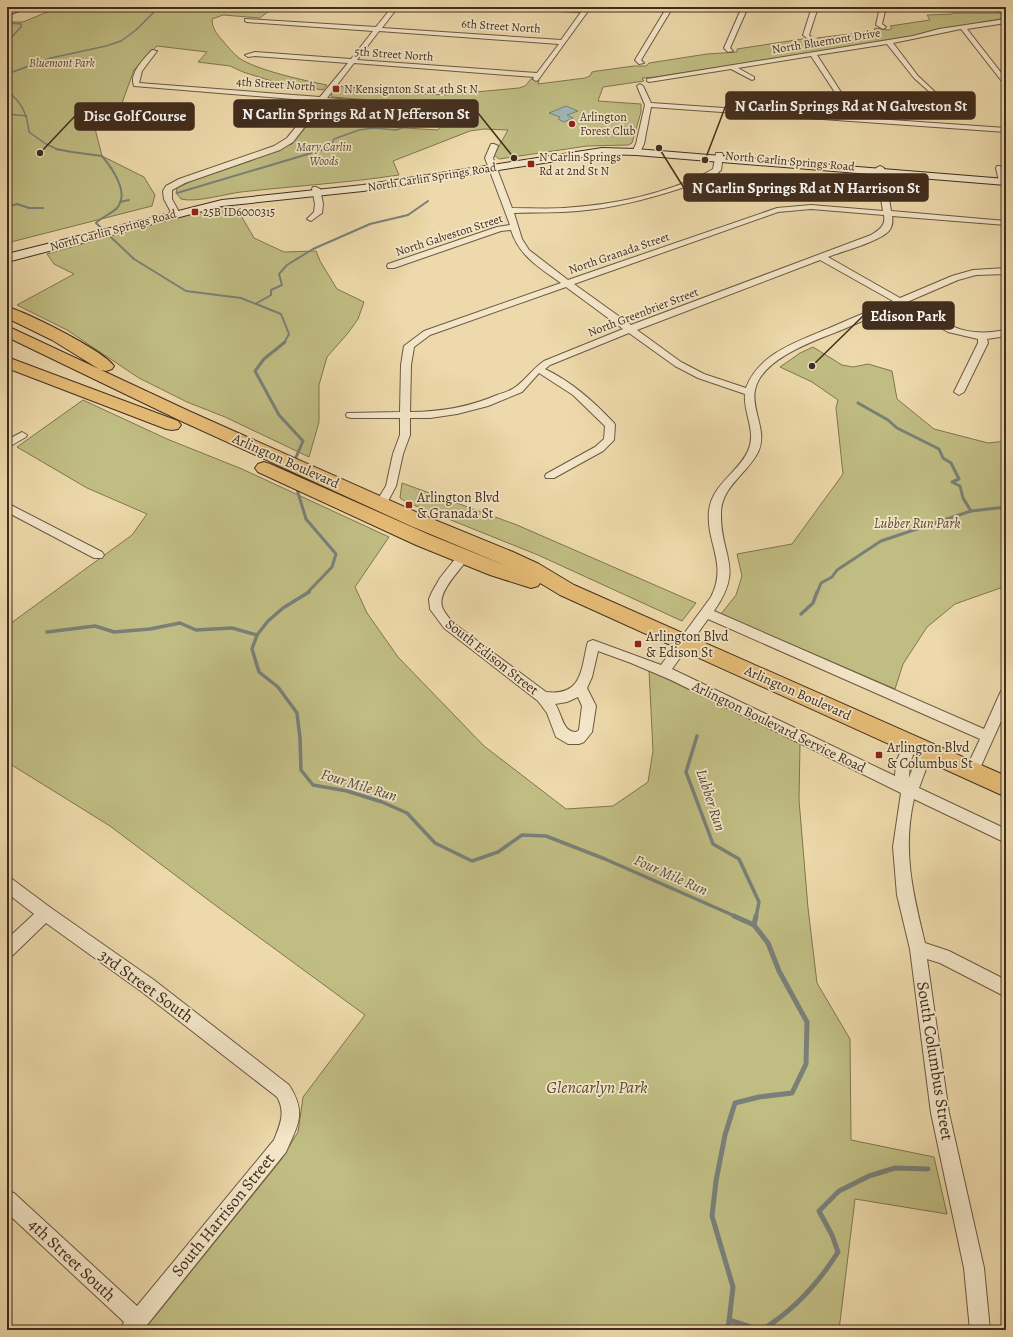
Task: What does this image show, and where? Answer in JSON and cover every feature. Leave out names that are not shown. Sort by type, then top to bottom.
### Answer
[{"type":"highway","points":[[7,312],[46,329],[81,349],[179,420]]},
{"type":"highway","name":"Arlington Boulevard","points":[[7,330],[179,420],[242,458],[463,557],[523,580],[567,590]]},
{"type":"highway","name":"Arlington Boulevard","points":[[7,345],[179,420],[238,440],[381,504],[506,557],[532,569],[567,590],[1006,787]]},
{"type":"highway","points":[[7,362],[179,420]]},
{"type":"main road","name":"North Carlin Springs Road","points":[[7,251],[88,233],[175,211],[244,200],[316,191],[364,188],[493,166],[592,152],[637,150],[881,170],[1003,178]]},
{"type":"main road","name":"North Carlin Springs Road","points":[[7,258],[88,233]]},
{"type":"street","points":[[9,12],[25,7]]},
{"type":"street","points":[[175,211],[168,199],[169,188],[182,181],[284,144],[290,140],[395,7]]},
{"type":"street","points":[[515,7],[586,9]]},
{"type":"street","points":[[641,64],[638,60],[670,7]]},
{"type":"street","points":[[730,51],[727,48],[745,7]]},
{"type":"street","points":[[808,38],[806,35],[815,7]]},
{"type":"street","points":[[883,7],[879,25],[883,27]]},
{"type":"street","points":[[997,7],[1006,15]]},
{"type":"street","points":[[562,42],[586,9]]},
{"type":"street","name":"6th Street North","points":[[248,20],[562,42]]},
{"type":"street","name":"North Bluemont Drive","points":[[649,80],[889,42],[1006,21]]},
{"type":"street","points":[[963,28],[1006,83]]},
{"type":"street","name":"5th Street North","points":[[248,55],[537,77],[562,42]]},
{"type":"street","points":[[889,42],[916,77],[932,92]]},
{"type":"street","name":"4th Street North","points":[[154,51],[140,70],[135,80],[136,85],[443,109]]},
{"type":"street","points":[[814,54],[844,100],[845,119]]},
{"type":"street","points":[[732,67],[752,78]]},
{"type":"street","points":[[637,150],[648,104],[640,86]]},
{"type":"street","points":[[648,104],[1006,130]]},
{"type":"street","points":[[494,146],[489,158],[514,227],[526,252],[678,364],[701,376],[749,392]]},
{"type":"street","name":"North Galveston Street","points":[[509,211],[566,210],[625,202],[659,193],[707,177],[717,170],[718,157]]},
{"type":"street","name":"North Greenbrier Street","points":[[351,415],[386,414],[406,416],[457,411],[484,404],[518,390],[538,369],[547,363],[630,329],[874,237],[886,230],[889,220],[881,170]]},
{"type":"street","points":[[312,219],[318,213],[319,204],[316,191]]},
{"type":"street","name":"North Granada Street","points":[[381,504],[391,486],[398,454],[405,435],[406,365],[409,346],[427,333],[777,210],[811,207],[1006,223]]},
{"type":"street","name":"North Galveston Street","points":[[391,266],[500,229],[514,227]]},
{"type":"street","points":[[821,257],[950,330],[970,336],[982,337],[1006,333]]},
{"type":"street","points":[[664,671],[723,587],[726,573],[715,519],[718,499],[722,491],[743,467],[755,448],[756,428],[749,400],[749,392],[752,383],[762,368],[783,353],[804,342],[955,278],[976,272],[1006,271]]},
{"type":"street","points":[[959,392],[983,343],[982,337]]},
{"type":"street","points":[[538,369],[553,375],[599,413],[610,425],[609,440],[599,449],[550,476]]},
{"type":"street","points":[[7,445],[22,435]]},
{"type":"street","points":[[7,507],[98,556]]},
{"type":"street","name":"South Edison Street","points":[[463,557],[444,581],[438,592],[435,599],[438,613],[448,626],[543,697],[553,711],[561,733],[568,738],[579,738],[585,732],[589,706],[580,688],[570,697],[553,699],[543,697]]},
{"type":"street","points":[[706,613],[987,736]]},
{"type":"street","name":"Arlington Boulevard Service Road","points":[[580,688],[586,676],[592,645],[626,654],[664,671],[909,791],[1006,836]]},
{"type":"street","points":[[972,771],[1006,695]]},
{"type":"street","name":"South Columbus Street","points":[[918,747],[914,784],[909,791],[901,835],[900,854],[905,895],[918,949],[940,1113],[974,1268],[980,1330]]},
{"type":"street","name":"3rd Street South","points":[[7,884],[45,914],[148,986],[283,1091]]},
{"type":"street","points":[[7,950],[45,914]]},
{"type":"street","points":[[918,949],[943,956],[1006,989]]},
{"type":"street","name":"South Harrison Street","points":[[134,1325],[280,1146],[289,1126],[291,1113],[290,1102],[283,1091]]},
{"type":"street","name":"4th Street South","points":[[7,1200],[134,1325]]},
{"type":"green space","name":"Bluemont Park","points":[[59,7],[274,7],[260,18],[223,15],[212,19],[213,25],[216,33],[239,58],[257,67],[327,85],[323,90],[278,83],[243,72],[230,66],[198,62],[207,52],[157,46],[134,70],[122,103],[123,107],[90,109],[102,156],[144,177],[155,195],[152,206],[7,243],[7,22],[23,22]]},
{"type":"green space","name":"Mary Carlin Woods","points":[[952,13],[1001,13],[1006,18],[911,37],[642,78],[644,81],[603,87],[598,101],[641,104],[641,112],[632,143],[628,145],[587,146],[499,159],[494,155],[508,130],[484,129],[470,131],[393,161],[399,175],[241,192],[194,200],[181,199],[176,193],[177,188],[198,178],[292,144],[310,122],[438,130],[450,115],[449,112],[442,111],[444,106],[332,97],[331,95],[338,86],[443,95],[519,88],[525,86],[531,79],[539,80],[538,84],[585,78],[590,76],[592,72],[597,71],[634,66],[646,66],[649,63],[707,54],[737,52],[737,49],[802,39],[811,41],[818,40],[817,38],[874,31],[875,28],[889,30],[892,28],[890,26],[930,20],[927,15]]},
{"type":"green space","points":[[231,205],[240,214],[254,238],[284,252],[316,251],[320,261],[337,289],[364,302],[358,319],[327,357],[319,385],[319,422],[309,457],[225,417],[187,402],[139,378],[67,330],[17,305],[74,274],[54,264],[47,254],[192,213]]},
{"type":"green space","name":"Lubber Run Park","points":[[813,347],[842,365],[853,367],[868,364],[892,371],[897,399],[934,429],[988,443],[1006,441],[1006,586],[955,604],[927,627],[903,664],[895,689],[721,614],[736,595],[742,576],[737,554],[792,544],[843,474],[836,408],[838,400],[812,382],[780,367],[800,353]]},
{"type":"green space","name":"Glencarlyn Park","points":[[83,400],[167,439],[242,469],[389,537],[355,587],[367,613],[398,657],[484,746],[566,809],[613,806],[648,782],[653,751],[649,670],[800,744],[799,800],[808,908],[817,983],[850,1039],[851,1140],[934,1157],[947,1214],[855,1199],[839,1330],[144,1330],[281,1160],[298,1132],[303,1097],[365,1015],[110,826],[7,762],[7,626],[132,535],[147,514],[87,488],[17,447]]},
{"type":"green space","points":[[402,483],[517,525],[696,603],[682,621],[538,555],[406,502],[400,498]]},
{"type":"water","points":[[566,106],[578,111],[567,115],[573,118],[564,122],[558,119],[560,117],[549,113]]},
{"type":"waterway","name":"Four Mile Run","points":[[7,74],[51,58],[106,46],[121,41],[136,30],[159,7]]},
{"type":"waterway","points":[[7,23],[21,24],[21,27],[7,42]]},
{"type":"waterway","name":"Four Mile Run","points":[[7,91],[20,104],[26,116]]},
{"type":"waterway","points":[[321,150],[330,147],[334,139],[359,130],[374,128],[396,130],[408,126],[434,126],[441,122],[478,111]]},
{"type":"waterway","points":[[7,114],[26,116]]},
{"type":"waterway","name":"Four Mile Run","points":[[26,116],[29,132],[46,144],[57,149]]},
{"type":"waterway","name":"Four Mile Run","points":[[57,149],[102,156],[115,174],[121,188],[122,195],[120,202]]},
{"type":"waterway","points":[[177,193],[325,149]]},
{"type":"waterway","name":"Four Mile Run","points":[[120,202],[129,200]]},
{"type":"waterway","points":[[257,303],[271,295],[271,290],[282,285],[279,274],[287,265],[313,249],[370,224],[408,215],[428,201]]},
{"type":"waterway","name":"Four Mile Run","points":[[120,202],[115,210],[96,223],[134,259],[186,291],[241,298],[281,314],[289,334],[284,343]]},
{"type":"waterway","points":[[7,207],[17,204],[29,208],[43,208]]},
{"type":"waterway","name":"Four Mile Run","points":[[284,343],[264,359],[255,371],[279,415],[303,441],[294,462]]},
{"type":"waterway","points":[[858,403],[888,420],[897,428],[939,449],[943,458],[951,463],[959,479],[952,482],[960,486],[963,498],[971,511]]},
{"type":"waterway","name":"Four Mile Run","points":[[296,486],[306,519],[336,554],[332,567],[307,593]]},
{"type":"waterway","name":"Lubber Run","points":[[971,511],[1006,507]]},
{"type":"waterway","name":"Lubber Run","points":[[817,593],[821,583],[832,577],[837,570],[881,541],[971,511]]},
{"type":"waterway","name":"Four Mile Run","points":[[257,635],[268,621],[283,608],[309,592]]},
{"type":"waterway","name":"Lubber Run","points":[[801,614],[813,603],[817,592]]},
{"type":"waterway","points":[[47,632],[95,626],[114,632],[150,629],[180,623],[196,630],[232,628],[257,635]]},
{"type":"waterway","name":"Four Mile Run","points":[[257,635],[252,649],[259,672],[278,687],[297,713],[300,738],[301,770],[313,785],[347,791],[382,802],[407,813],[435,843],[472,861],[498,852],[522,835],[546,836],[605,859],[737,917]]},
{"type":"waterway","name":"Lubber Run","points":[[697,736],[686,772],[713,844],[739,859],[759,902],[756,917]]},
{"type":"waterway","name":"Four Mile Run","points":[[734,916],[754,925]]},
{"type":"waterway","name":"Lubber Run","points":[[754,925],[756,916]]},
{"type":"waterway","name":"Four Mile Run","points":[[729,1320],[733,1287],[712,1216],[716,1181],[725,1135],[735,1103],[759,1097],[792,1093],[806,1064],[807,1022],[779,971],[768,943],[754,925]]},
{"type":"waterway","points":[[762,1330],[785,1314],[804,1296],[822,1275],[838,1252],[832,1235],[819,1211],[839,1191],[869,1176],[895,1168],[928,1169]]},
{"type":"waterway","name":"Four Mile Run","points":[[728,1330],[729,1320]]},
{"type":"waterway","points":[[729,1320],[760,1330]]},
{"type":"place","name":"N Kensignton St at 4th St N","points":[[336,89]]},
{"type":"place","name":"Arlington Forest Club","points":[[572,124]]},
{"type":"place","name":"N Carlin Springs Rd at N Harrison St","points":[[659,148]]},
{"type":"place","name":"Disc Golf Course","points":[[40,153]]},
{"type":"place","name":"N Carlin Springs Rd at N Jefferson St","points":[[514,158]]},
{"type":"place","name":"N Carlin Springs Rd at N Galveston St","points":[[705,160]]},
{"type":"place","name":"N Carlin Springs Rd at 2nd St N","points":[[531,164]]},
{"type":"place","name":"25B ID6000315","points":[[195,212]]},
{"type":"place","name":"Edison Park","points":[[812,366]]},
{"type":"place","name":"Arlington Blvd & Granada St","points":[[409,505]]},
{"type":"place","name":"Arlington Blvd & Edison St","points":[[638,644]]},
{"type":"place","name":"Arlington Blvd & Columbus St","points":[[879,755]]}]
